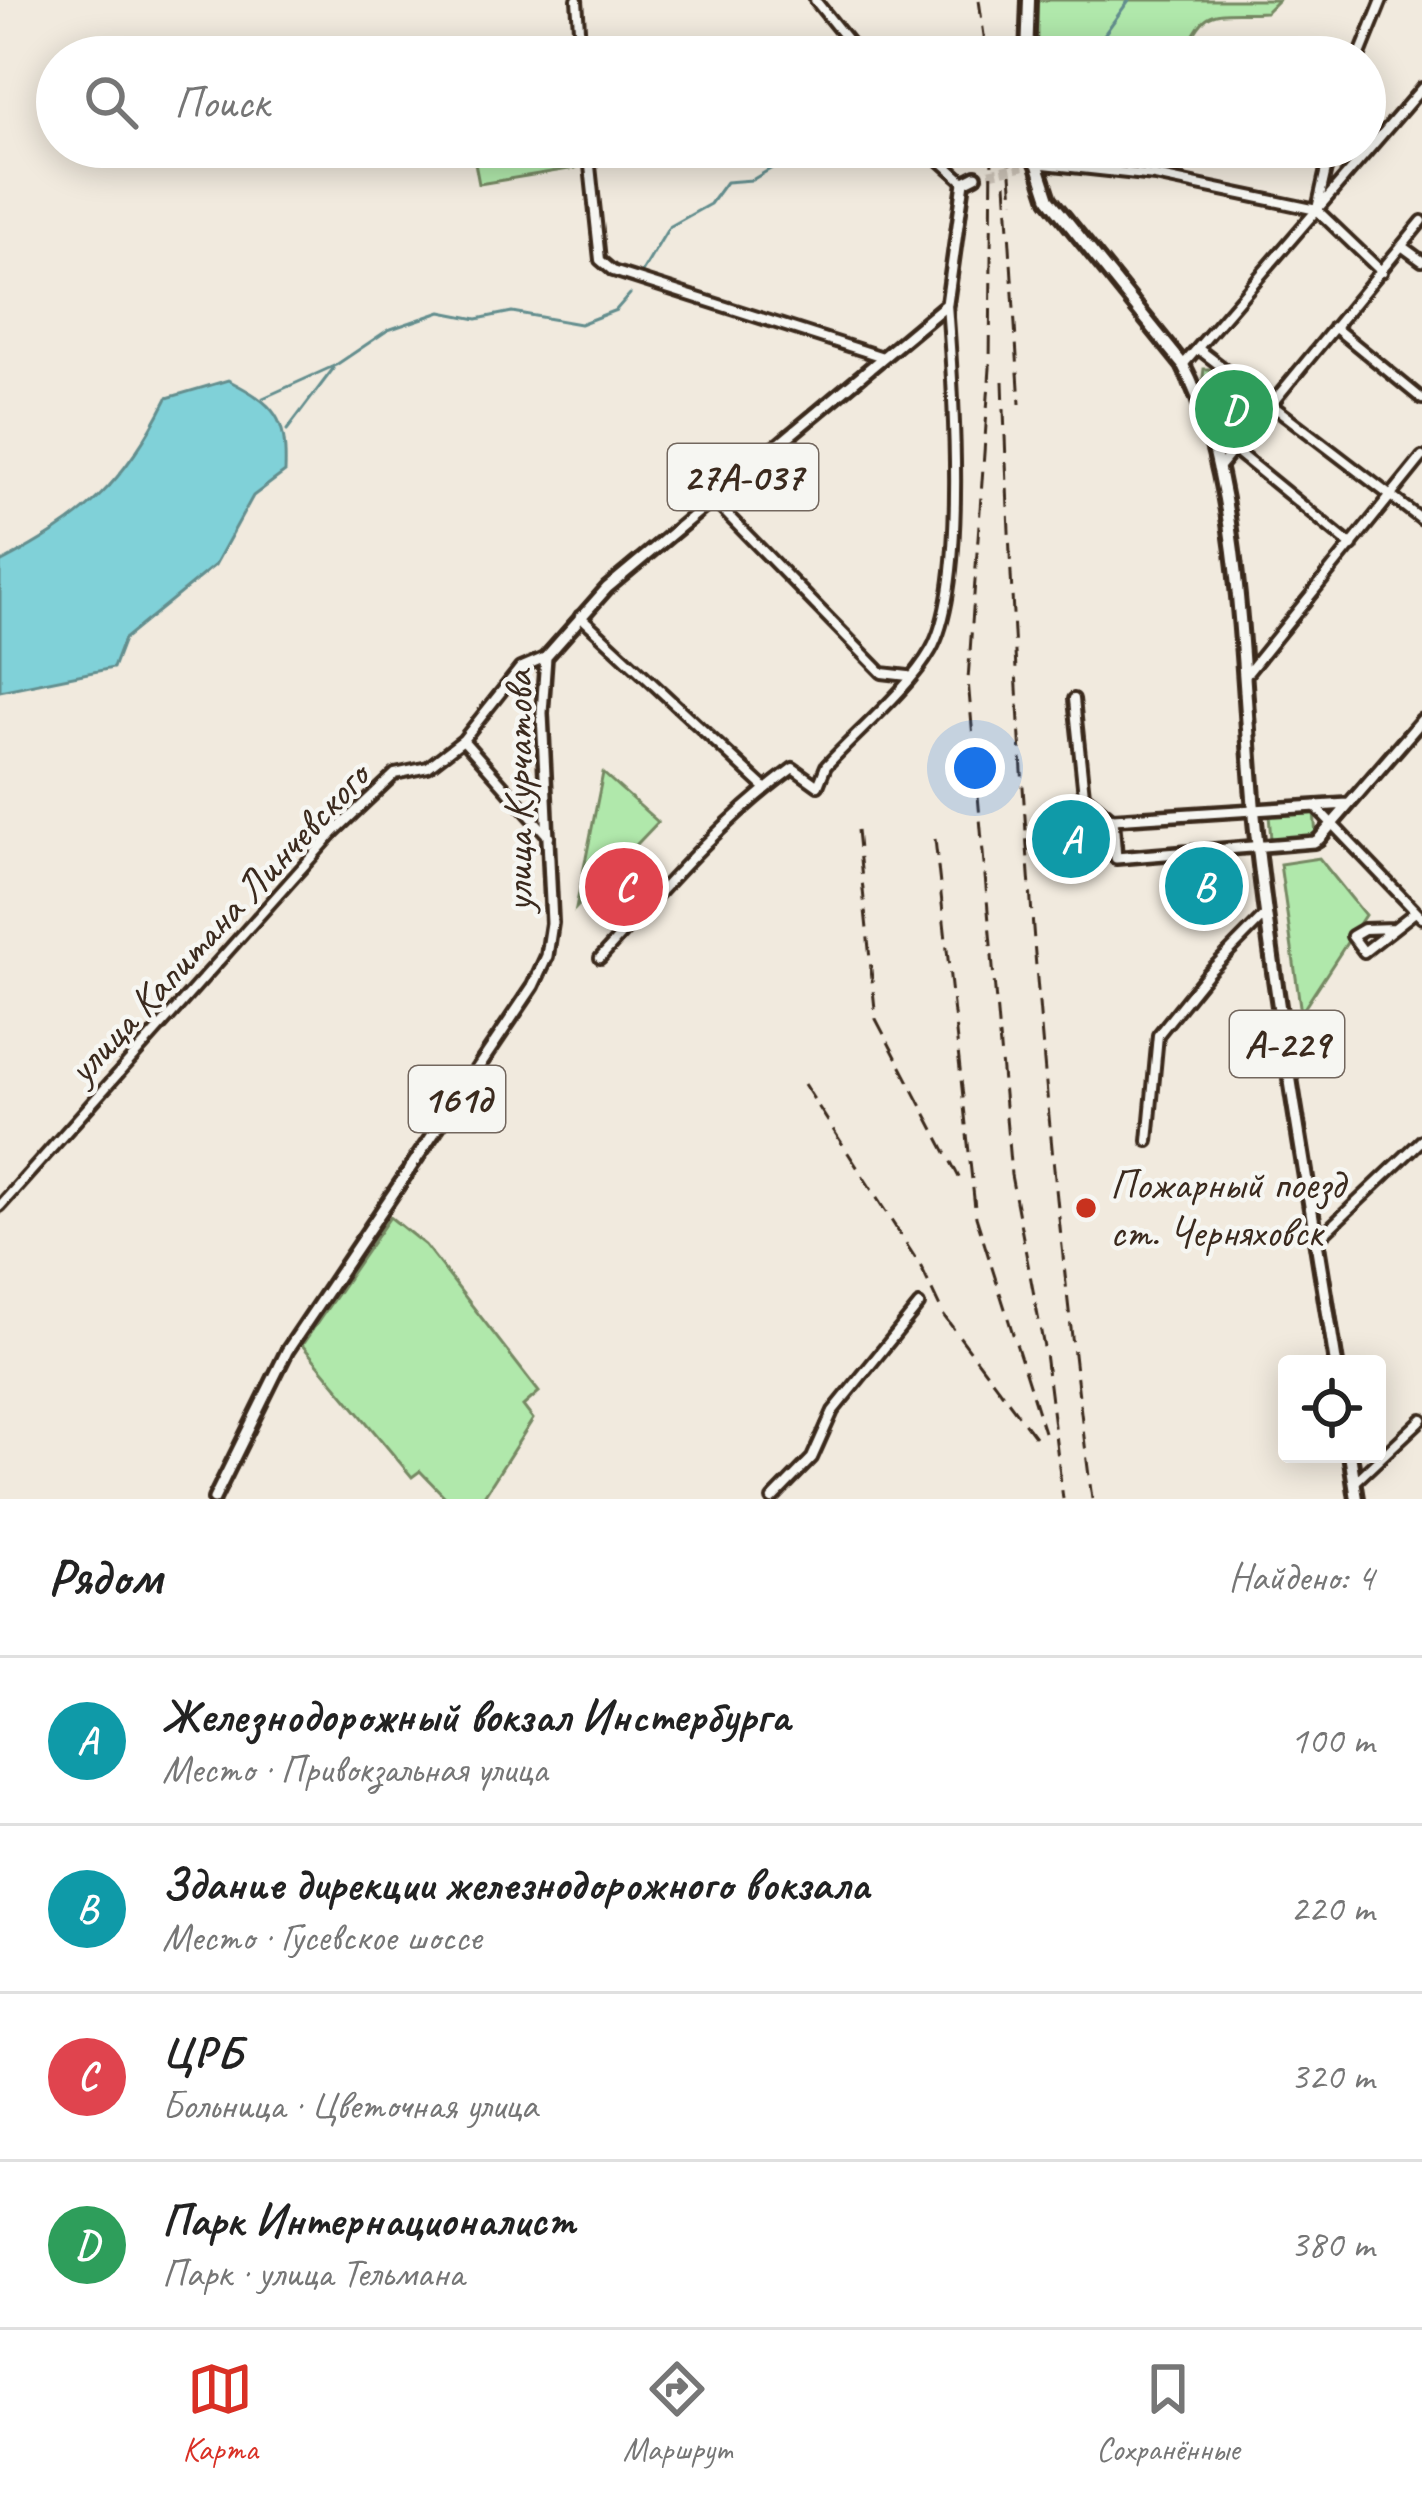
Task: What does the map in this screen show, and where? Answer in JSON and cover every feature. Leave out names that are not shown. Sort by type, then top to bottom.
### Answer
[{"type":"highway","points":[[1028,36],[1029,0]]},
{"type":"highway","points":[[1030,168],[1049,199],[1183,365],[1217,470],[1229,526],[1253,808]]},
{"type":"highway","name":"А-229","points":[[1253,808],[1335,1355]]},
{"type":"highway","points":[[1351,1463],[1357,1499]]},
{"type":"main road","points":[[947,304],[964,182],[976,176]]},
{"type":"main road","name":"улица Курчатова","points":[[214,1499],[287,1351],[533,986],[548,956],[552,923],[542,713],[546,657],[580,616],[947,304]]},
{"type":"main road","points":[[1348,804],[1113,818],[1116,858],[1309,844],[1331,824],[1422,720]]},
{"type":"street","points":[[577,0],[580,36]]},
{"type":"street","points":[[815,0],[844,36]]},
{"type":"street","points":[[1367,36],[1382,0]]},
{"type":"street","points":[[1386,136],[1418,102],[1422,88]]},
{"type":"street","points":[[590,168],[600,260],[623,278],[885,357]]},
{"type":"street","points":[[949,168],[964,182]]},
{"type":"street","points":[[1063,168],[1155,176],[1316,210],[1382,272]]},
{"type":"street","points":[[1316,210],[1326,168]]},
{"type":"street","points":[[1183,365],[1356,168]]},
{"type":"street","points":[[1217,470],[1422,221]]},
{"type":"street","points":[[1403,247],[1422,261]]},
{"type":"street","points":[[600,958],[704,845],[765,788],[794,768],[818,786],[826,766],[928,655],[940,631],[949,563],[954,392],[947,304]]},
{"type":"street","points":[[1334,327],[1422,399]]},
{"type":"street","points":[[1200,350],[1386,497],[1422,520]]},
{"type":"street","points":[[1236,452],[1352,546]]},
{"type":"street","points":[[1241,681],[1422,457]]},
{"type":"street","points":[[714,501],[883,673],[908,676]]},
{"type":"street","points":[[580,616],[765,788]]},
{"type":"street","name":"улица Капитана Линчевского","points":[[0,1206],[334,832],[395,774],[428,767],[463,740],[520,668],[546,657]]},
{"type":"street","points":[[1074,700],[1084,796],[1113,818]]},
{"type":"street","points":[[463,740],[549,837]]},
{"type":"street","points":[[1314,805],[1419,915],[1364,952],[1352,936],[1364,929],[1394,928]]},
{"type":"street","points":[[1148,1141],[1158,1035],[1208,973],[1266,914]]},
{"type":"street","points":[[1317,1240],[1422,1140]]},
{"type":"street","points":[[772,1499],[812,1458],[833,1411],[919,1305]]},
{"type":"street","points":[[1354,1482],[1422,1419]]},
{"type":"green space","points":[[1037,0],[1278,0],[1266,12],[1213,15],[1193,36],[1037,36]]},
{"type":"green space","points":[[476,168],[575,168],[479,184]]},
{"type":"green space","points":[[1204,369],[1210,369],[1258,411],[1228,450],[1219,444],[1203,377]]},
{"type":"green space","points":[[603,773],[658,822],[576,908]]},
{"type":"green space","points":[[1314,812],[1316,835],[1271,839],[1269,815]]},
{"type":"green space","points":[[1319,858],[1365,915],[1301,1013],[1280,864]]},
{"type":"green space","points":[[390,1217],[425,1245],[539,1392],[523,1406],[533,1419],[482,1499],[447,1499],[420,1471],[412,1477],[302,1345]]},
{"type":"water","points":[[228,380],[257,397],[275,415],[284,438],[285,472],[253,496],[215,565],[124,639],[113,668],[0,691],[0,563],[56,530],[99,496],[135,454],[167,398]]},
{"type":"waterway","points":[[1103,36],[1129,0]]},
{"type":"waterway","points":[[641,274],[669,227],[710,204],[726,182],[752,180],[772,168]]},
{"type":"waterway","points":[[263,398],[336,365],[388,330],[441,312],[477,319],[512,312],[580,324],[616,310],[630,294]]},
{"type":"waterway","points":[[287,430],[333,369]]},
{"type":"tunnel","points":[[976,176],[1014,168]]},
{"type":"railway","points":[[979,0],[984,36]]},
{"type":"railway","points":[[992,168],[990,368],[968,680],[1011,1175],[1045,1353],[1063,1499]]},
{"type":"railway","points":[[1011,168],[1013,201]]},
{"type":"railway","points":[[1006,183],[1020,404]]},
{"type":"railway","points":[[1003,381],[1034,941],[1059,1220],[1092,1499]]},
{"type":"railway","points":[[857,830],[876,1019],[963,1185]]},
{"type":"railway","points":[[935,839],[976,1217],[1044,1432]]},
{"type":"railway","points":[[804,1084],[921,1267],[944,1316],[1035,1437]]},
{"type":"place","name":"Парк Интернационалист","points":[[1234,409]]},
{"type":"place","name":"Железнодорожный вокзал Инстербурга","points":[[1071,839]]},
{"type":"place","name":"Здание дирекции железнодорожного вокзала","points":[[1204,886]]},
{"type":"place","name":"ЦРБ","points":[[624,887]]},
{"type":"place","name":"Пожарный поезд ст. Черняховск","points":[[1086,1208]]}]
